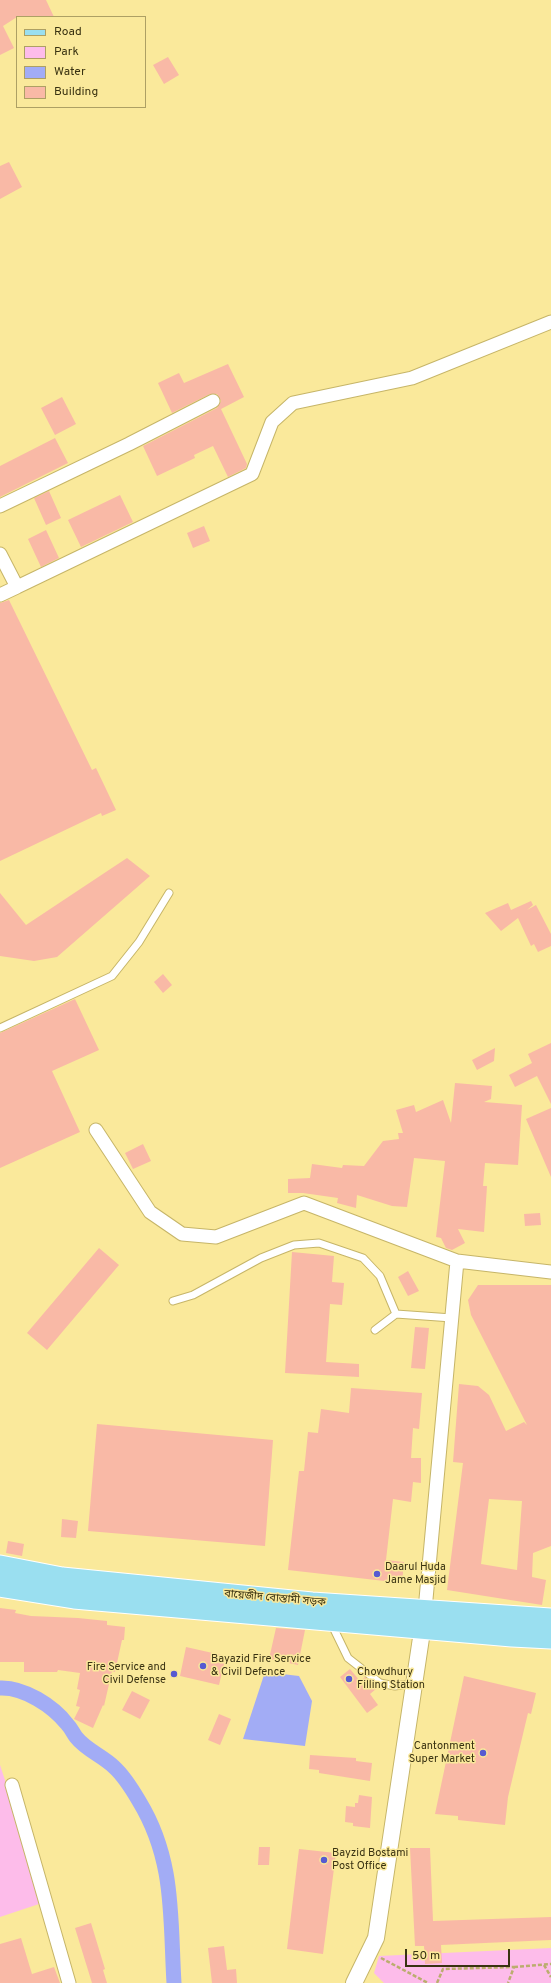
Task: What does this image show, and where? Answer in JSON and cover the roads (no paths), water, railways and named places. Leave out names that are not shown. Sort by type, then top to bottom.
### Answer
[{"type":"main road","name":"বায়েজীদ বোস্তামী সড়ক","points":[[0,1566],[62,1578],[312,1603],[551,1638]]},
{"type":"main road","name":"বায়েজীদ বোস্তামী সড়ক","points":[[0,1586],[74,1598],[330,1620],[551,1619]]},
{"type":"street","points":[[0,595],[252,474],[272,422],[292,403],[412,378],[551,322]]},
{"type":"street","points":[[0,506],[129,444],[213,401]]},
{"type":"street","points":[[0,554],[17,587]]},
{"type":"street","points":[[96,1130],[150,1212],[182,1234],[216,1237],[304,1203],[457,1261],[551,1272]]},
{"type":"street","points":[[354,1983],[376,1938],[415,1683],[424,1619],[457,1261]]},
{"type":"street","points":[[12,1785],[69,1983]]},
{"type":"lane","points":[[0,1028],[112,976],[139,942],[169,893]]},
{"type":"lane","points":[[173,1301],[193,1295],[261,1258],[294,1245],[319,1243],[363,1258],[380,1276],[396,1314]]},
{"type":"lane","points":[[374,1330],[396,1314],[452,1318]]},
{"type":"lane","points":[[330,1620],[348,1658],[380,1683],[395,1686],[415,1683]]},
{"type":"water","points":[[265,1672],[299,1676],[312,1701],[305,1746],[243,1739]]},
{"type":"waterway","points":[[0,1688],[28,1694],[46,1704],[61,1717],[80,1742],[110,1763],[118,1771],[136,1796],[151,1823],[165,1867],[171,1912],[174,1983]]},
{"type":"place","name":"Daarul Huda Jame Masjid","points":[[377,1574]]},
{"type":"place","name":"Bayazid Fire Service & Civil Defence","points":[[203,1666]]},
{"type":"place","name":"Fire Service and Civil Defense","points":[[174,1674]]},
{"type":"place","name":"Chowdhury Filling Station","points":[[349,1679]]},
{"type":"place","name":"Cantonment Super Market","points":[[483,1753]]},
{"type":"place","name":"Bayzid Bostami Post Office","points":[[324,1860]]}]
